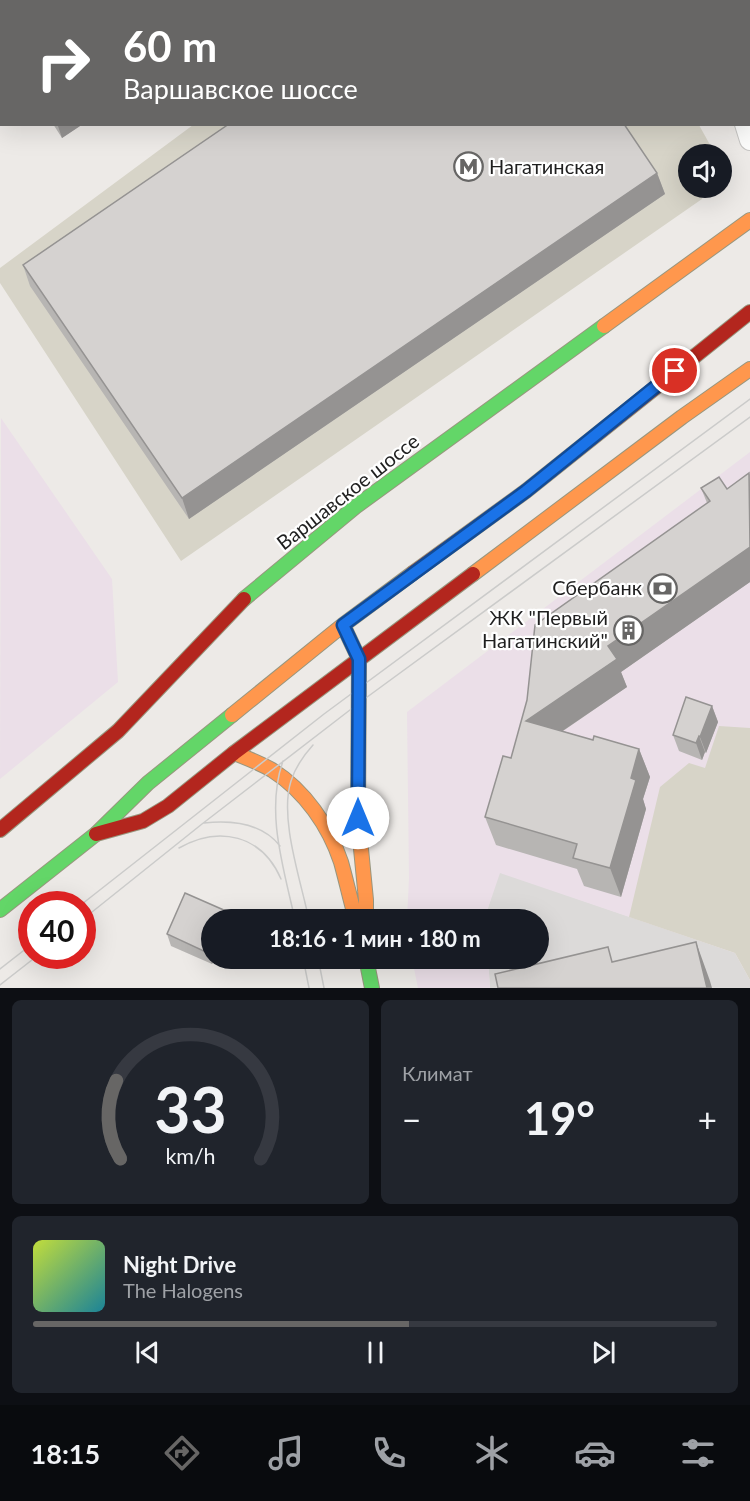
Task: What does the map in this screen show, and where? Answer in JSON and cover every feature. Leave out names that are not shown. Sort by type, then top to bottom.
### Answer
[{"type":"main road","name":"Варшавское шоссе","points":[[0,830],[117,731],[252,591],[355,507],[750,220]]},
{"type":"main road","points":[[0,910],[96,834],[148,783],[343,625],[526,491],[750,312]]},
{"type":"main road","points":[[96,834],[143,821],[168,806],[359,659],[682,417],[750,369]]},
{"type":"main road","points":[[343,625],[359,659],[358,818],[366,909]]},
{"type":"main road","points":[[234,753],[279,775],[290,783],[309,804],[326,828],[339,858],[353,909]]},
{"type":"main road","points":[[368,969],[372,988]]},
{"type":"shaded area","points":[[192,126],[700,126],[710,144],[678,144],[678,198],[702,199],[181,561],[0,283],[0,268]]},
{"type":"shaded area","points":[[1,418],[112,579],[118,682],[0,779]]},
{"type":"shaded area","points":[[750,452],[750,980],[735,953],[500,873],[488,909],[408,909],[407,712]]},
{"type":"shaded area","points":[[719,726],[750,728],[750,980],[735,953],[629,917],[660,787],[689,763],[705,768]]},
{"type":"shaded area","points":[[499,872],[735,953],[750,980],[750,988],[490,988],[489,969],[549,969],[549,909],[488,909]]},
{"type":"shaded area","points":[[414,969],[489,969],[490,988],[418,988]]},
{"type":"building","points":[[226,126],[625,126],[657,173],[182,498],[23,265]]},
{"type":"building","points":[[749,473],[750,547],[608,646],[617,659],[526,721],[593,740],[594,736],[639,749],[631,778],[636,780],[610,868],[573,858],[577,844],[485,817],[503,756],[511,758],[527,700],[535,625],[710,501],[701,488],[719,477],[727,489]]},
{"type":"building","points":[[686,697],[712,706],[696,743],[673,735]]},
{"type":"building","points":[[185,893],[221,909],[201,909],[201,950],[167,934]]},
{"type":"building","points":[[696,942],[707,988],[498,988],[495,974],[516,969],[549,969],[549,961],[608,947],[612,962]]},
{"type":"tram line","points":[[96,893],[324,714],[750,399]]},
{"type":"tram line","points":[[96,909],[359,703],[750,417]]},
{"type":"tram line","points":[[306,909],[292,850],[288,796],[295,771],[313,745]]},
{"type":"tram line","points":[[283,761],[278,780],[276,820],[293,909]]},
{"type":"tram line","points":[[204,823],[225,822],[246,825],[264,832],[280,846]]},
{"type":"tram line","points":[[179,848],[209,837],[238,838],[263,852],[281,879]]},
{"type":"tram line","points":[[0,969],[18,955]]},
{"type":"tram line","points":[[0,985],[20,969]]},
{"type":"tram line","points":[[305,969],[309,988]]},
{"type":"tram line","points":[[320,969],[324,988]]},
{"type":"traffic: fast","points":[[244,599],[355,507],[604,326]]},
{"type":"traffic: fast","points":[[0,910],[96,834],[148,783],[232,715]]},
{"type":"traffic: fast","points":[[368,969],[372,988]]},
{"type":"traffic: slow","points":[[604,326],[750,220]]},
{"type":"traffic: slow","points":[[473,574],[682,417],[750,369]]},
{"type":"traffic: slow","points":[[232,715],[343,625],[413,573]]},
{"type":"traffic: slow","points":[[343,625],[359,659],[358,818],[366,909]]},
{"type":"traffic: slow","points":[[234,753],[272,770],[295,788],[314,810],[336,849],[353,909]]},
{"type":"traffic: jam","points":[[413,573],[526,491],[750,312]]},
{"type":"traffic: jam","points":[[96,834],[143,821],[168,806],[234,753],[473,574]]},
{"type":"traffic: jam","points":[[0,830],[118,731],[244,599]]},
{"type":"place","name":"Нагатинская","points":[[468,167]]},
{"type":"place","name":"Сбербанк","points":[[663,588]]},
{"type":"place","name":"ЖК \"Первый Нагатинский\"","points":[[629,630]]},
{"type":"route","points":[[358,818],[359,659],[343,625],[526,491],[675,371]]}]
